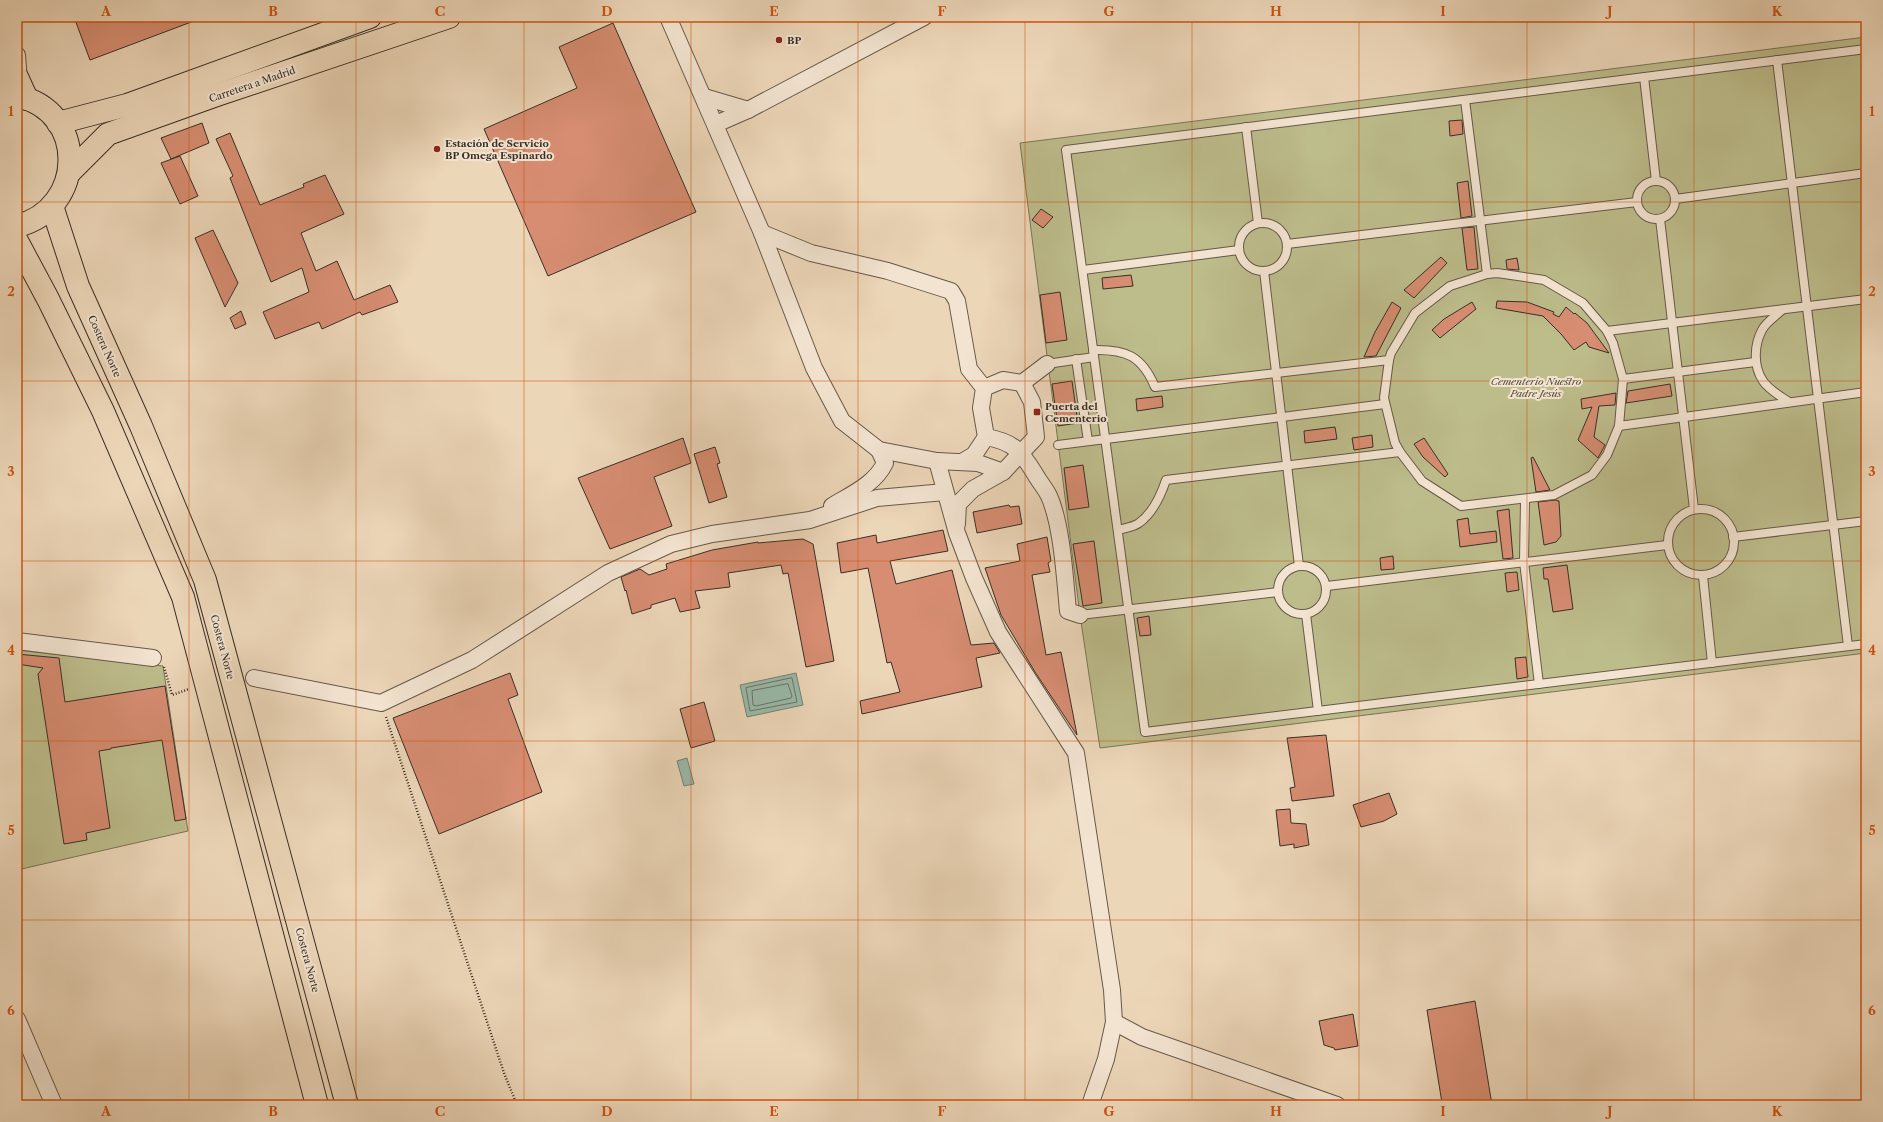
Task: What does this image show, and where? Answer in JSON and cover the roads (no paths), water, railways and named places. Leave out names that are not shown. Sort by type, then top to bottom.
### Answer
[{"type":"main road","points":[[58,123],[127,106],[370,17]]},
{"type":"main road","name":"Carretera a Madrid","points":[[69,174],[108,134],[217,95],[449,17]]},
{"type":"main road","points":[[17,226],[33,221],[52,206],[63,191],[69,174],[70,156],[63,131],[58,123],[20,88]]},
{"type":"main road","name":"Costera Norte","points":[[52,206],[78,286],[141,426],[205,580],[287,880],[346,1105]]},
{"type":"main road","points":[[17,241],[48,299],[103,411],[183,597],[317,1105]]},
{"type":"street","points":[[668,17],[716,124],[762,233],[814,368],[842,421],[879,450],[885,463],[875,479],[810,520]]},
{"type":"street","points":[[716,124],[748,110],[924,17]]},
{"type":"street","points":[[17,55],[20,88]]},
{"type":"street","points":[[704,97],[748,110]]},
{"type":"street","points":[[762,233],[811,253],[888,271],[951,291],[957,301],[969,369],[984,388],[981,408],[986,437],[974,455],[962,462]]},
{"type":"street","points":[[984,388],[1003,380],[1022,383],[1047,364]]},
{"type":"street","points":[[957,533],[958,504],[973,489],[1003,472],[1036,437],[1032,402],[1022,383]]},
{"type":"street","points":[[986,437],[999,439],[1013,446],[1022,453],[1048,495],[1058,526],[1068,611],[1080,615]]},
{"type":"street","points":[[879,450],[937,461],[978,464],[1003,472]]},
{"type":"street","points":[[937,461],[957,533],[974,578],[998,632],[1076,753],[1112,990],[1114,1022],[1106,1059],[1090,1105]]},
{"type":"street","points":[[254,678],[381,703],[472,660],[608,573],[670,544],[712,534],[810,520],[876,498],[945,492]]},
{"type":"street","points":[[17,641],[152,658]]},
{"type":"street","points":[[17,1019],[54,1105]]},
{"type":"street","points":[[1114,1022],[1142,1037],[1336,1105]]},
{"type":"lane","points":[[1866,49],[1066,150],[1145,732],[1866,644]]},
{"type":"lane","points":[[1777,60],[1848,646]]},
{"type":"lane","points":[[1644,77],[1656,181]]},
{"type":"lane","points":[[1465,100],[1487,274]]},
{"type":"lane","points":[[1246,127],[1258,223]]},
{"type":"lane","points":[[1676,199],[1866,173]]},
{"type":"lane","points":[[1656,181],[1662,182],[1671,188],[1676,199],[1673,210],[1670,214],[1660,219],[1648,218],[1639,208],[1637,196],[1642,187],[1656,181]]},
{"type":"lane","points":[[1287,244],[1637,202]]},
{"type":"lane","points":[[1660,219],[1694,509]]},
{"type":"lane","points":[[1258,223],[1274,225],[1284,237],[1287,244],[1286,252],[1278,266],[1272,270],[1264,271],[1250,268],[1244,263],[1238,250],[1239,243],[1245,230],[1258,223]]},
{"type":"lane","points":[[1083,270],[1238,250]]},
{"type":"lane","points":[[1264,271],[1299,566]]},
{"type":"lane","points":[[1496,273],[1544,280],[1583,303],[1607,331],[1613,343],[1623,379],[1619,426],[1607,455],[1592,475],[1554,496],[1461,506],[1422,481],[1395,444],[1385,404],[1391,353],[1415,313],[1450,286],[1487,274],[1496,273]]},
{"type":"lane","points":[[1607,331],[1866,299]]},
{"type":"lane","points":[[1782,310],[1763,329],[1757,344],[1755,362],[1763,381],[1772,390],[1789,402]]},
{"type":"lane","points":[[1047,364],[1076,359],[1113,349],[1124,352],[1137,360],[1149,372],[1155,387],[1389,360]]},
{"type":"lane","points":[[1076,359],[1088,441]]},
{"type":"lane","points":[[1623,379],[1755,362]]},
{"type":"lane","points":[[1619,426],[1866,392]]},
{"type":"lane","points":[[1058,445],[1385,404]]},
{"type":"lane","points":[[1118,530],[1138,524],[1147,515],[1159,498],[1166,480],[1400,452]]},
{"type":"lane","points":[[1524,500],[1524,562],[1539,684]]},
{"type":"lane","points":[[1694,509],[1705,509],[1715,512],[1724,518],[1730,527],[1733,537],[1734,548],[1730,558],[1723,567],[1714,573],[1703,576],[1692,575],[1683,571],[1675,564],[1669,555],[1667,544],[1668,535],[1672,526],[1685,513],[1694,509]]},
{"type":"lane","points":[[1733,537],[1866,521]]},
{"type":"lane","points":[[1326,586],[1667,544]]},
{"type":"lane","points":[[1299,566],[1314,568],[1324,579],[1326,586],[1326,594],[1320,607],[1306,614],[1298,614],[1290,611],[1280,599],[1278,592],[1279,584],[1286,572],[1299,566]]},
{"type":"lane","points":[[1703,576],[1712,663]]},
{"type":"lane","points":[[1080,615],[1278,592]]},
{"type":"lane","points":[[1306,614],[1318,711]]},
{"type":"water","points":[[796,673],[803,705],[747,717],[740,685]]},
{"type":"water","points":[[687,758],[694,784],[684,786],[677,761]]},
{"type":"place","name":"BP","points":[[779,40]]},
{"type":"place","name":"Estación de Servicio BP Omega Espinardo","points":[[437,149]]},
{"type":"place","name":"Puerta del Cementerio","points":[[1037,412]]},
{"type":"park label","name":"Cementerio Nuestro Padre Jesús","points":[[1536,386]]}]
